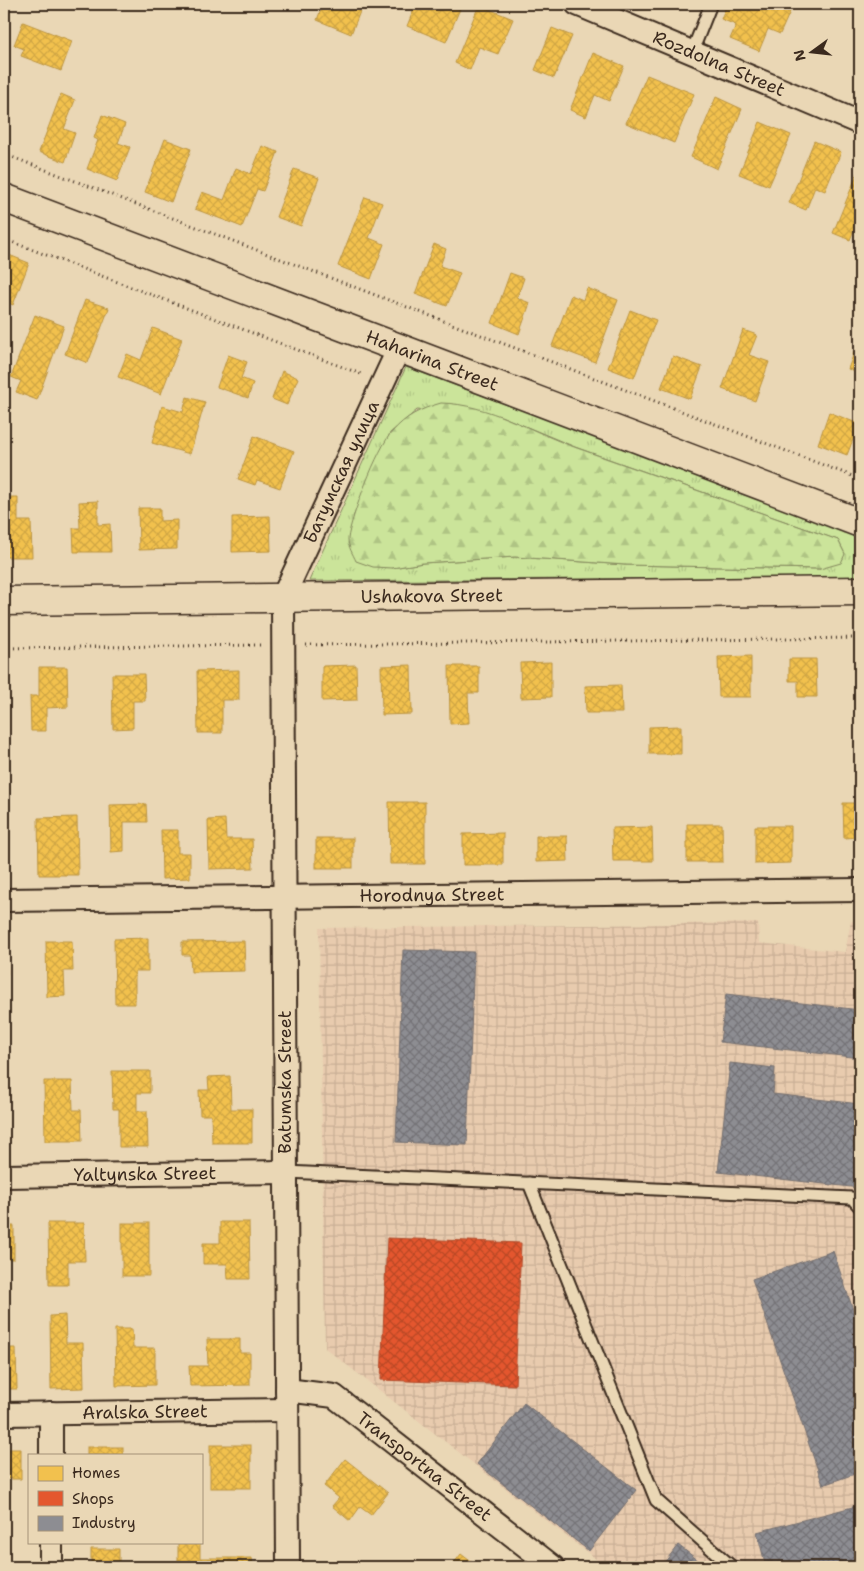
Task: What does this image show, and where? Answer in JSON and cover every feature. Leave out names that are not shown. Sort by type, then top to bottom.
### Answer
[{"type":"street","name":"Rozdolna Street","points":[[577,4],[860,123]]},
{"type":"street","name":"Haharina Street","points":[[4,198],[860,523]]},
{"type":"street","name":"Батумская улица","points":[[283,597],[399,348]]},
{"type":"street","name":"Ushakova Street","points":[[4,601],[860,591]]},
{"type":"street","name":"Batumska Street","points":[[283,597],[288,1567]]},
{"type":"street","name":"Horodnya Street","points":[[4,900],[860,890]]},
{"type":"street","name":"Yaltynska Street","points":[[4,1176],[286,1172]]},
{"type":"street","name":"Transportna Street","points":[[287,1400],[334,1396],[553,1567]]},
{"type":"street","name":"Aralska Street","points":[[4,1414],[287,1400]]},
{"type":"street","points":[[51,1454],[52,1413]]},
{"type":"street","points":[[51,1544],[51,1567]]},
{"type":"lane","points":[[692,52],[711,4]]},
{"type":"lane","points":[[286,1172],[852,1198],[860,1207]]},
{"type":"lane","points":[[530,1183],[656,1500],[732,1567]]},
{"type":"path","points":[[4,154],[860,479]]},
{"type":"path","points":[[4,239],[383,383]]},
{"type":"path","points":[[4,648],[860,638]]},
{"type":"shaded area","points":[[851,921],[860,923],[860,1567],[606,1567],[325,1348],[319,928],[758,923],[759,943],[845,952]]},
{"type":"green space","points":[[406,367],[860,536],[860,577],[309,581]],"holes":[[[417,410],[501,416],[575,447],[838,540],[845,554],[820,569],[625,565],[515,557],[423,563],[392,568],[353,517],[390,433]]]},
{"type":"green space","points":[[441,403],[476,408],[493,413],[560,442],[838,540],[845,554],[841,563],[820,569],[625,565],[515,557],[423,563],[392,568],[373,567],[356,561],[348,542],[350,529],[366,484],[386,440],[408,417]]},
{"type":"building: Homes","points":[[323,4],[363,4],[351,34],[317,20]]},
{"type":"building: Homes","points":[[416,4],[462,4],[446,42],[407,26]]},
{"type":"building: Homes","points":[[727,4],[793,5],[780,34],[768,29],[759,51],[730,39],[736,25],[721,19]]},
{"type":"building: Homes","points":[[479,5],[513,19],[498,54],[479,47],[470,70],[455,63]]},
{"type":"building: Homes","points":[[23,22],[72,41],[61,71],[21,56],[24,49],[14,45]]},
{"type":"building: Homes","points":[[552,28],[572,36],[554,78],[535,70]]},
{"type":"building: Homes","points":[[593,53],[624,66],[609,101],[595,95],[586,117],[570,110]]},
{"type":"building: Homes","points":[[647,75],[694,94],[674,143],[626,123]]},
{"type":"building: Homes","points":[[61,94],[75,100],[64,129],[75,133],[65,162],[39,152]]},
{"type":"building: Homes","points":[[716,97],[742,109],[717,169],[691,157]]},
{"type":"building: Homes","points":[[102,115],[125,124],[118,143],[130,147],[117,181],[87,169],[98,140],[94,138]]},
{"type":"building: Homes","points":[[760,122],[791,135],[769,186],[739,174]]},
{"type":"building: Homes","points":[[165,139],[191,149],[171,202],[145,192]]},
{"type":"building: Homes","points":[[814,141],[841,152],[825,191],[815,187],[806,210],[789,203]]},
{"type":"building: Homes","points":[[262,146],[278,152],[263,191],[257,189],[242,227],[195,209],[202,192],[224,200],[236,168],[251,174]]},
{"type":"building: Homes","points":[[860,167],[860,215],[850,240],[833,233]]},
{"type":"building: Homes","points":[[294,169],[319,178],[301,226],[276,217]]},
{"type":"building: Homes","points":[[365,197],[382,203],[369,238],[384,244],[371,279],[338,266]]},
{"type":"building: Homes","points":[[434,244],[446,249],[440,266],[460,273],[447,306],[415,294]]},
{"type":"building: Homes","points":[[4,253],[29,263],[13,305],[4,301]]},
{"type":"building: Homes","points":[[510,273],[524,278],[517,298],[530,303],[519,334],[492,323]]},
{"type":"building: Homes","points":[[587,288],[618,300],[595,362],[552,346],[571,295],[583,300]]},
{"type":"building: Homes","points":[[85,300],[109,308],[88,363],[65,354]]},
{"type":"building: Homes","points":[[630,310],[656,320],[634,378],[608,368]]},
{"type":"building: Homes","points":[[35,315],[64,326],[37,400],[16,392],[21,381],[11,377]]},
{"type":"building: Homes","points":[[153,328],[182,339],[161,394],[118,377],[127,354],[141,360]]},
{"type":"building: Homes","points":[[743,330],[757,335],[749,355],[769,362],[755,401],[722,389]]},
{"type":"building: Homes","points":[[855,350],[860,352],[860,374],[848,369]]},
{"type":"building: Homes","points":[[228,355],[247,362],[241,378],[253,383],[248,398],[217,387]]},
{"type":"building: Homes","points":[[673,356],[702,367],[690,399],[661,388]]},
{"type":"building: Homes","points":[[282,371],[298,378],[287,405],[272,399]]},
{"type":"building: Homes","points":[[187,397],[205,402],[190,454],[152,443],[162,406],[183,412]]},
{"type":"building: Homes","points":[[829,412],[859,424],[847,455],[818,444]]},
{"type":"building: Homes","points":[[254,436],[294,451],[280,488],[257,480],[255,485],[238,479]]},
{"type":"building: Homes","points":[[4,497],[18,497],[18,521],[31,521],[32,557],[4,557]]},
{"type":"building: Homes","points":[[98,501],[98,525],[110,524],[111,552],[74,552],[73,528],[80,528],[79,502]]},
{"type":"building: Homes","points":[[138,508],[160,508],[160,521],[177,520],[177,549],[139,550]]},
{"type":"building: Homes","points":[[270,516],[271,551],[232,552],[232,517]]},
{"type":"building: Homes","points":[[751,656],[751,697],[719,697],[718,657]]},
{"type":"building: Homes","points":[[858,657],[860,657],[860,688],[858,688]]},
{"type":"building: Homes","points":[[789,659],[816,659],[817,697],[798,697],[798,681],[789,681]]},
{"type":"building: Homes","points":[[551,662],[551,697],[521,698],[520,663]]},
{"type":"building: Homes","points":[[356,665],[357,700],[322,701],[322,666]]},
{"type":"building: Homes","points":[[411,665],[412,714],[382,715],[381,666]]},
{"type":"building: Homes","points":[[449,666],[479,666],[479,693],[468,693],[469,723],[450,724]]},
{"type":"building: Homes","points":[[39,667],[67,667],[68,707],[46,708],[46,731],[31,731],[30,696],[39,696]]},
{"type":"building: Homes","points":[[239,670],[239,700],[222,700],[222,733],[198,733],[197,671]]},
{"type":"building: Homes","points":[[112,674],[144,674],[145,701],[133,701],[133,728],[113,729]]},
{"type":"building: Homes","points":[[621,685],[622,713],[586,713],[585,686]]},
{"type":"building: Homes","points":[[681,726],[681,754],[649,754],[649,727]]},
{"type":"building: Homes","points":[[389,802],[425,802],[425,864],[390,864]]},
{"type":"building: Homes","points":[[843,803],[860,803],[860,837],[844,838]]},
{"type":"building: Homes","points":[[146,804],[147,822],[124,822],[124,851],[111,852],[110,805]]},
{"type":"building: Homes","points":[[77,817],[78,875],[39,875],[38,818]]},
{"type":"building: Homes","points":[[225,819],[226,839],[252,839],[253,868],[209,869],[208,820]]},
{"type":"building: Homes","points":[[687,824],[722,824],[723,862],[687,862]]},
{"type":"building: Homes","points":[[755,826],[791,826],[791,863],[755,864]]},
{"type":"building: Homes","points":[[652,827],[653,861],[613,861],[612,828]]},
{"type":"building: Homes","points":[[161,830],[178,830],[178,853],[190,853],[190,878],[162,879]]},
{"type":"building: Homes","points":[[503,833],[503,865],[463,865],[463,834]]},
{"type":"building: Homes","points":[[536,836],[567,836],[568,861],[536,862]]},
{"type":"building: Homes","points":[[316,838],[353,838],[353,868],[316,868]]},
{"type":"building: Homes","points":[[148,938],[148,971],[135,971],[135,1004],[115,1004],[114,939]]},
{"type":"building: Homes","points":[[4,941],[6,941],[7,974],[4,974]]},
{"type":"building: Homes","points":[[46,941],[72,941],[73,971],[64,971],[65,996],[47,997]]},
{"type":"building: Homes","points":[[244,941],[245,971],[191,972],[190,955],[182,955],[182,942]]},
{"type":"building: Homes","points":[[112,1071],[150,1071],[150,1093],[137,1093],[137,1111],[147,1111],[148,1147],[119,1147],[119,1109],[113,1109]]},
{"type":"building: Homes","points":[[230,1076],[231,1109],[252,1109],[252,1143],[212,1143],[211,1115],[200,1115],[199,1090],[209,1090],[208,1077]]},
{"type":"building: Homes","points":[[44,1081],[72,1081],[73,1110],[81,1110],[82,1141],[45,1141]]},
{"type":"building: Homes","points":[[220,1222],[249,1222],[250,1279],[228,1279],[227,1264],[203,1264],[203,1243],[220,1243]]},
{"type":"building: Homes","points":[[48,1223],[84,1223],[85,1261],[68,1261],[68,1285],[49,1285]]},
{"type":"building: Homes","points":[[122,1223],[149,1223],[149,1276],[122,1276]]},
{"type":"building: Homes","points":[[4,1226],[14,1226],[14,1259],[4,1259]]},
{"type":"building: Homes","points":[[65,1315],[66,1343],[83,1343],[84,1388],[51,1389],[50,1316]]},
{"type":"building: Homes","points":[[115,1329],[132,1329],[133,1348],[155,1348],[155,1385],[116,1386]]},
{"type":"building: Homes","points":[[207,1339],[240,1339],[240,1353],[250,1353],[250,1385],[190,1386],[189,1366],[208,1366]]},
{"type":"building: Homes","points":[[4,1348],[16,1348],[17,1389],[4,1389]]},
{"type":"building: Homes","points":[[210,1445],[251,1445],[251,1488],[210,1488]]},
{"type":"building: Homes","points":[[87,1447],[123,1447],[123,1454],[87,1454]]},
{"type":"building: Homes","points":[[4,1449],[21,1449],[21,1479],[6,1479],[6,1502],[4,1502]]},
{"type":"building: Homes","points":[[345,1459],[388,1493],[371,1515],[360,1507],[350,1521],[332,1506],[339,1498],[324,1486]]},
{"type":"building: Homes","points":[[178,1544],[200,1544],[200,1558],[252,1558],[253,1567],[178,1565]]},
{"type":"building: Homes","points":[[91,1549],[119,1549],[119,1566],[140,1567],[91,1567]]},
{"type":"building: Homes","points":[[461,1554],[478,1567],[451,1567]]},
{"type":"building: Shops","points":[[387,1238],[521,1243],[515,1385],[381,1380]]},
{"type":"building: Industry","points":[[403,950],[474,952],[467,1145],[396,1142]]},
{"type":"building: Industry","points":[[726,994],[860,1010],[860,1058],[720,1042]]},
{"type":"building: Industry","points":[[730,1063],[775,1068],[773,1094],[860,1104],[860,1188],[718,1172]]},
{"type":"building: Industry","points":[[833,1251],[860,1330],[860,1472],[823,1485],[752,1279]]},
{"type":"building: Industry","points":[[524,1403],[636,1490],[589,1551],[477,1464]]},
{"type":"building: Industry","points":[[860,1505],[860,1562],[839,1567],[766,1567],[757,1532]]},
{"type":"building: Industry","points":[[678,1545],[707,1567],[661,1567]]}]
